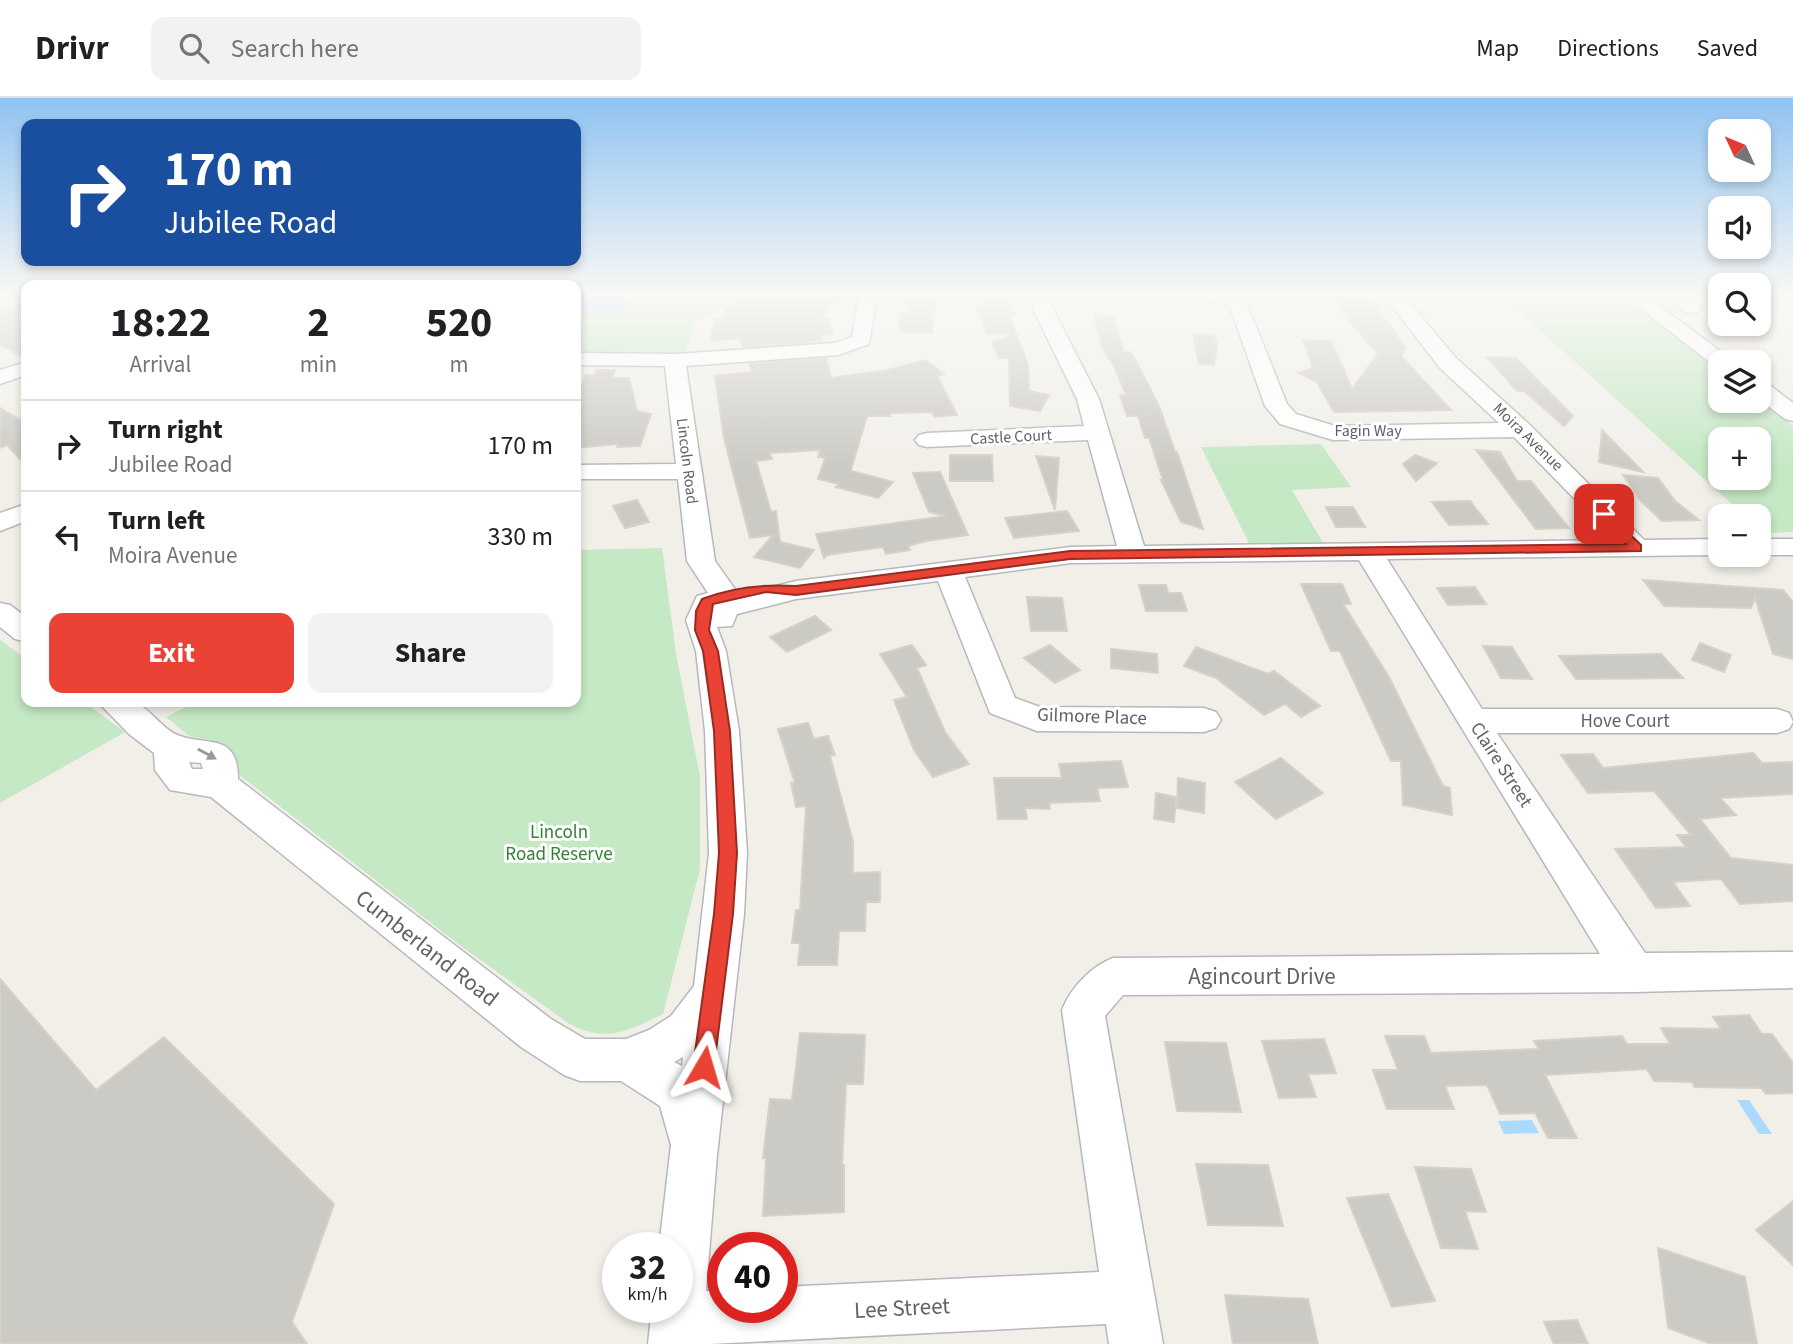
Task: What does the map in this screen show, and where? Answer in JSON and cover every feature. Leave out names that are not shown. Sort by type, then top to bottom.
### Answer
[{"type":"street","points":[[581,359],[675,360],[791,352]]},
{"type":"street","points":[[1065,352],[1088,399],[1095,433],[1133,554]]},
{"type":"street","name":"Fagin Way","points":[[1256,352],[1276,405],[1288,419],[1333,433],[1522,430]]},
{"type":"street","name":"Moira Avenue","points":[[1439,352],[1522,430],[1637,548]]},
{"type":"street","name":"Lincoln Road","points":[[675,360],[687,471],[701,561],[697,584],[719,602]]},
{"type":"street","points":[[0,377],[21,370]]},
{"type":"street","points":[[1771,397],[1793,414]]},
{"type":"street","name":"Castle Court","points":[[927,440],[1095,433]]},
{"type":"street","points":[[581,472],[687,471]]},
{"type":"street","points":[[0,523],[21,514]]},
{"type":"street","points":[[676,1332],[693,1155],[673,1063],[676,1040],[703,1013],[715,984],[728,853],[722,731],[710,651],[719,602],[1070,555],[1708,547]]},
{"type":"street","points":[[1771,547],[1793,547]]},
{"type":"street","name":"Claire Street","points":[[1370,553],[1472,722],[1636,974]]},
{"type":"street","name":"Gilmore Place","points":[[948,570],[1002,705],[1037,719],[1204,720]]},
{"type":"street","points":[[0,612],[21,628]]},
{"type":"street","name":"Cumberland Road","points":[[120,707],[171,747],[172,770],[181,781],[220,784],[536,1033],[580,1060],[673,1063]]},
{"type":"street","name":"Hove Court","points":[[1472,722],[1777,721]]},
{"type":"street","name":"Agincourt Drive","points":[[1131,1321],[1083,1010],[1113,977],[1793,971]]},
{"type":"street","name":"Lee Street","points":[[676,1332],[1131,1321]]},
{"type":"green space","points":[[581,352],[685,352],[684,355],[581,354]]},
{"type":"green space","points":[[1564,352],[1695,352],[1708,362],[1708,413],[1771,413],[1771,409],[1793,426],[1793,532],[1771,533],[1771,504],[1732,504],[1716,490],[1771,490],[1771,427],[1708,427],[1708,482]]},
{"type":"green space","points":[[1321,444],[1351,487],[1292,490],[1329,553],[1254,553],[1201,447]]},
{"type":"green space","name":"Lincoln Road Reserve","points":[[662,548],[676,654],[700,777],[700,869],[663,1014],[639,1026],[605,1034],[594,1033],[568,1023],[457,943],[242,777],[236,770],[229,749],[222,743],[189,736],[166,717],[186,707],[581,707],[581,550]]},
{"type":"green space","points":[[0,640],[21,655],[21,707],[91,707],[125,732],[0,803]]},
{"type":"water","points":[[1737,1100],[1749,1100],[1772,1134],[1759,1134]]},
{"type":"water","points":[[1532,1120],[1539,1133],[1504,1134],[1498,1121]]},
{"type":"building","points":[[996,352],[1023,352],[1028,365],[1029,391],[1049,395],[1040,411],[1010,406],[1009,358],[999,358]]},
{"type":"building","points":[[1104,352],[1130,352],[1136,361],[1159,406],[1203,529],[1181,522],[1161,480],[1149,438],[1145,438],[1138,416],[1127,416],[1120,395],[1126,395],[1114,366]]},
{"type":"building","points":[[1197,352],[1216,352],[1214,365],[1199,364]]},
{"type":"building","points":[[1307,352],[1336,352],[1352,389],[1378,354],[1376,352],[1403,352],[1401,356],[1451,410],[1334,412],[1317,382],[1299,373],[1313,368]]},
{"type":"building","points":[[1487,357],[1516,358],[1573,416],[1564,426],[1524,391],[1517,391]]},
{"type":"building","points":[[826,358],[831,378],[888,370],[925,360],[944,374],[937,376],[957,415],[934,417],[932,412],[867,416],[850,473],[852,471],[893,482],[878,498],[836,487],[839,484],[818,479],[825,458],[818,457],[820,450],[770,453],[772,459],[756,461],[771,512],[776,511],[780,542],[814,550],[800,568],[754,557],[773,535],[750,538],[724,438],[715,376],[752,372],[749,364]]},
{"type":"building","points":[[597,370],[615,370],[612,378],[629,378],[637,411],[651,414],[640,446],[617,447],[618,444],[581,448],[581,386],[586,375],[594,375]]},
{"type":"building","points":[[0,408],[21,420],[21,460],[7,445],[0,448]]},
{"type":"building","points":[[1602,430],[1643,472],[1599,462]]},
{"type":"building","points":[[1476,450],[1500,452],[1517,481],[1531,481],[1569,528],[1536,529]]},
{"type":"building","points":[[950,455],[992,455],[993,481],[950,481]]},
{"type":"building","points":[[1415,455],[1437,463],[1416,481],[1403,464]]},
{"type":"building","points":[[1036,456],[1059,458],[1055,510]]},
{"type":"building","points":[[940,472],[968,535],[926,541],[908,546],[910,550],[886,554],[883,547],[827,555],[824,558],[816,534],[946,516],[929,512],[913,473]]},
{"type":"building","points":[[1623,475],[1658,478],[1675,501],[1699,520],[1662,521],[1641,501]]},
{"type":"building","points":[[637,500],[649,522],[625,528],[613,506]]},
{"type":"building","points":[[1470,501],[1488,524],[1449,525],[1432,502]]},
{"type":"building","points":[[1326,507],[1353,507],[1365,527],[1336,527]]},
{"type":"building","points":[[1067,511],[1079,531],[1014,538],[1005,518]]},
{"type":"building","points":[[1643,580],[1783,590],[1793,602],[1793,659],[1773,654],[1755,598],[1751,608],[1664,606]]},
{"type":"building","points":[[1301,584],[1342,584],[1351,604],[1343,604],[1389,677],[1443,786],[1450,788],[1452,815],[1403,805],[1401,761],[1391,761],[1340,651],[1331,651]]},
{"type":"building","points":[[1139,585],[1166,585],[1168,593],[1181,593],[1187,611],[1146,611]]},
{"type":"building","points":[[1475,587],[1486,604],[1448,605],[1437,588]]},
{"type":"building","points":[[1027,597],[1062,598],[1067,631],[1031,631]]},
{"type":"building","points":[[815,616],[831,630],[787,652],[770,637]]},
{"type":"building","points":[[1700,643],[1731,655],[1724,672],[1692,660]]},
{"type":"building","points":[[912,645],[926,665],[917,668],[945,732],[969,764],[933,777],[914,750],[894,700],[907,697],[880,654]]},
{"type":"building","points":[[1050,645],[1080,670],[1055,683],[1024,658]]},
{"type":"building","points":[[1483,646],[1512,647],[1532,679],[1501,678]]},
{"type":"building","points":[[1196,647],[1268,674],[1274,671],[1320,706],[1301,717],[1285,704],[1264,715],[1216,678],[1184,666]]},
{"type":"building","points":[[1111,649],[1157,654],[1158,673],[1111,668]]},
{"type":"building","points":[[1661,654],[1683,678],[1576,679],[1559,656]]},
{"type":"building","points":[[808,723],[814,739],[828,736],[835,755],[830,756],[853,842],[853,873],[880,872],[880,902],[866,902],[865,931],[839,931],[837,965],[798,965],[800,943],[792,943],[796,910],[800,910],[806,806],[796,807],[791,783],[795,783],[778,729]]},
{"type":"building","points":[[1753,753],[1762,763],[1793,762],[1793,794],[1720,798],[1736,815],[1700,819],[1731,858],[1793,865],[1793,901],[1740,904],[1721,879],[1673,882],[1690,906],[1656,908],[1615,849],[1686,847],[1677,835],[1691,835],[1654,791],[1588,793],[1561,755],[1593,754],[1603,768]]},
{"type":"building","points":[[1281,758],[1323,793],[1276,819],[1235,782]]},
{"type":"building","points":[[1121,761],[1128,787],[1097,788],[1100,801],[1049,803],[1050,809],[1025,808],[1027,819],[998,819],[994,778],[1062,778],[1059,764]]},
{"type":"building","points":[[1178,778],[1205,783],[1204,813],[1177,808]]},
{"type":"building","points":[[1156,793],[1176,797],[1174,822],[1154,819]]},
{"type":"building","points":[[0,979],[96,1090],[164,1037],[334,1204],[292,1322],[307,1344],[0,1344]]},
{"type":"building","points":[[1749,1015],[1762,1034],[1772,1034],[1793,1063],[1793,1093],[1766,1094],[1761,1088],[1695,1087],[1692,1082],[1654,1081],[1647,1069],[1545,1075],[1577,1138],[1548,1138],[1535,1113],[1500,1114],[1487,1085],[1445,1086],[1454,1109],[1387,1109],[1373,1070],[1398,1070],[1385,1036],[1424,1036],[1431,1053],[1539,1049],[1534,1041],[1622,1036],[1627,1044],[1670,1044],[1661,1028],[1721,1029],[1713,1017]]},
{"type":"building","points":[[800,1033],[865,1035],[863,1084],[846,1084],[842,1165],[844,1212],[763,1216],[766,1158],[763,1158],[770,1099],[792,1100]]},
{"type":"building","points":[[1324,1039],[1336,1073],[1308,1074],[1316,1097],[1279,1098],[1262,1041]]},
{"type":"building","points":[[1165,1042],[1226,1043],[1241,1112],[1177,1111]]},
{"type":"building","points":[[1196,1164],[1268,1165],[1283,1226],[1208,1225]]},
{"type":"building","points":[[1415,1167],[1471,1169],[1486,1212],[1465,1211],[1478,1249],[1441,1248]]},
{"type":"building","points":[[1388,1194],[1435,1301],[1392,1307],[1347,1198]]},
{"type":"building","points":[[1793,1201],[1793,1265],[1756,1230]]},
{"type":"building","points":[[1658,1248],[1745,1277],[1757,1344],[1711,1344],[1668,1328]]},
{"type":"building","points":[[1225,1295],[1308,1299],[1318,1344],[1233,1344]]},
{"type":"building","points":[[1577,1320],[1588,1344],[1554,1344],[1544,1322]]},
{"type":"route","points":[[704,1067],[724,914],[728,853],[722,731],[710,651],[701,620],[707,602],[725,595],[766,588],[796,590],[1070,555],[1637,548],[1604,514]]}]
